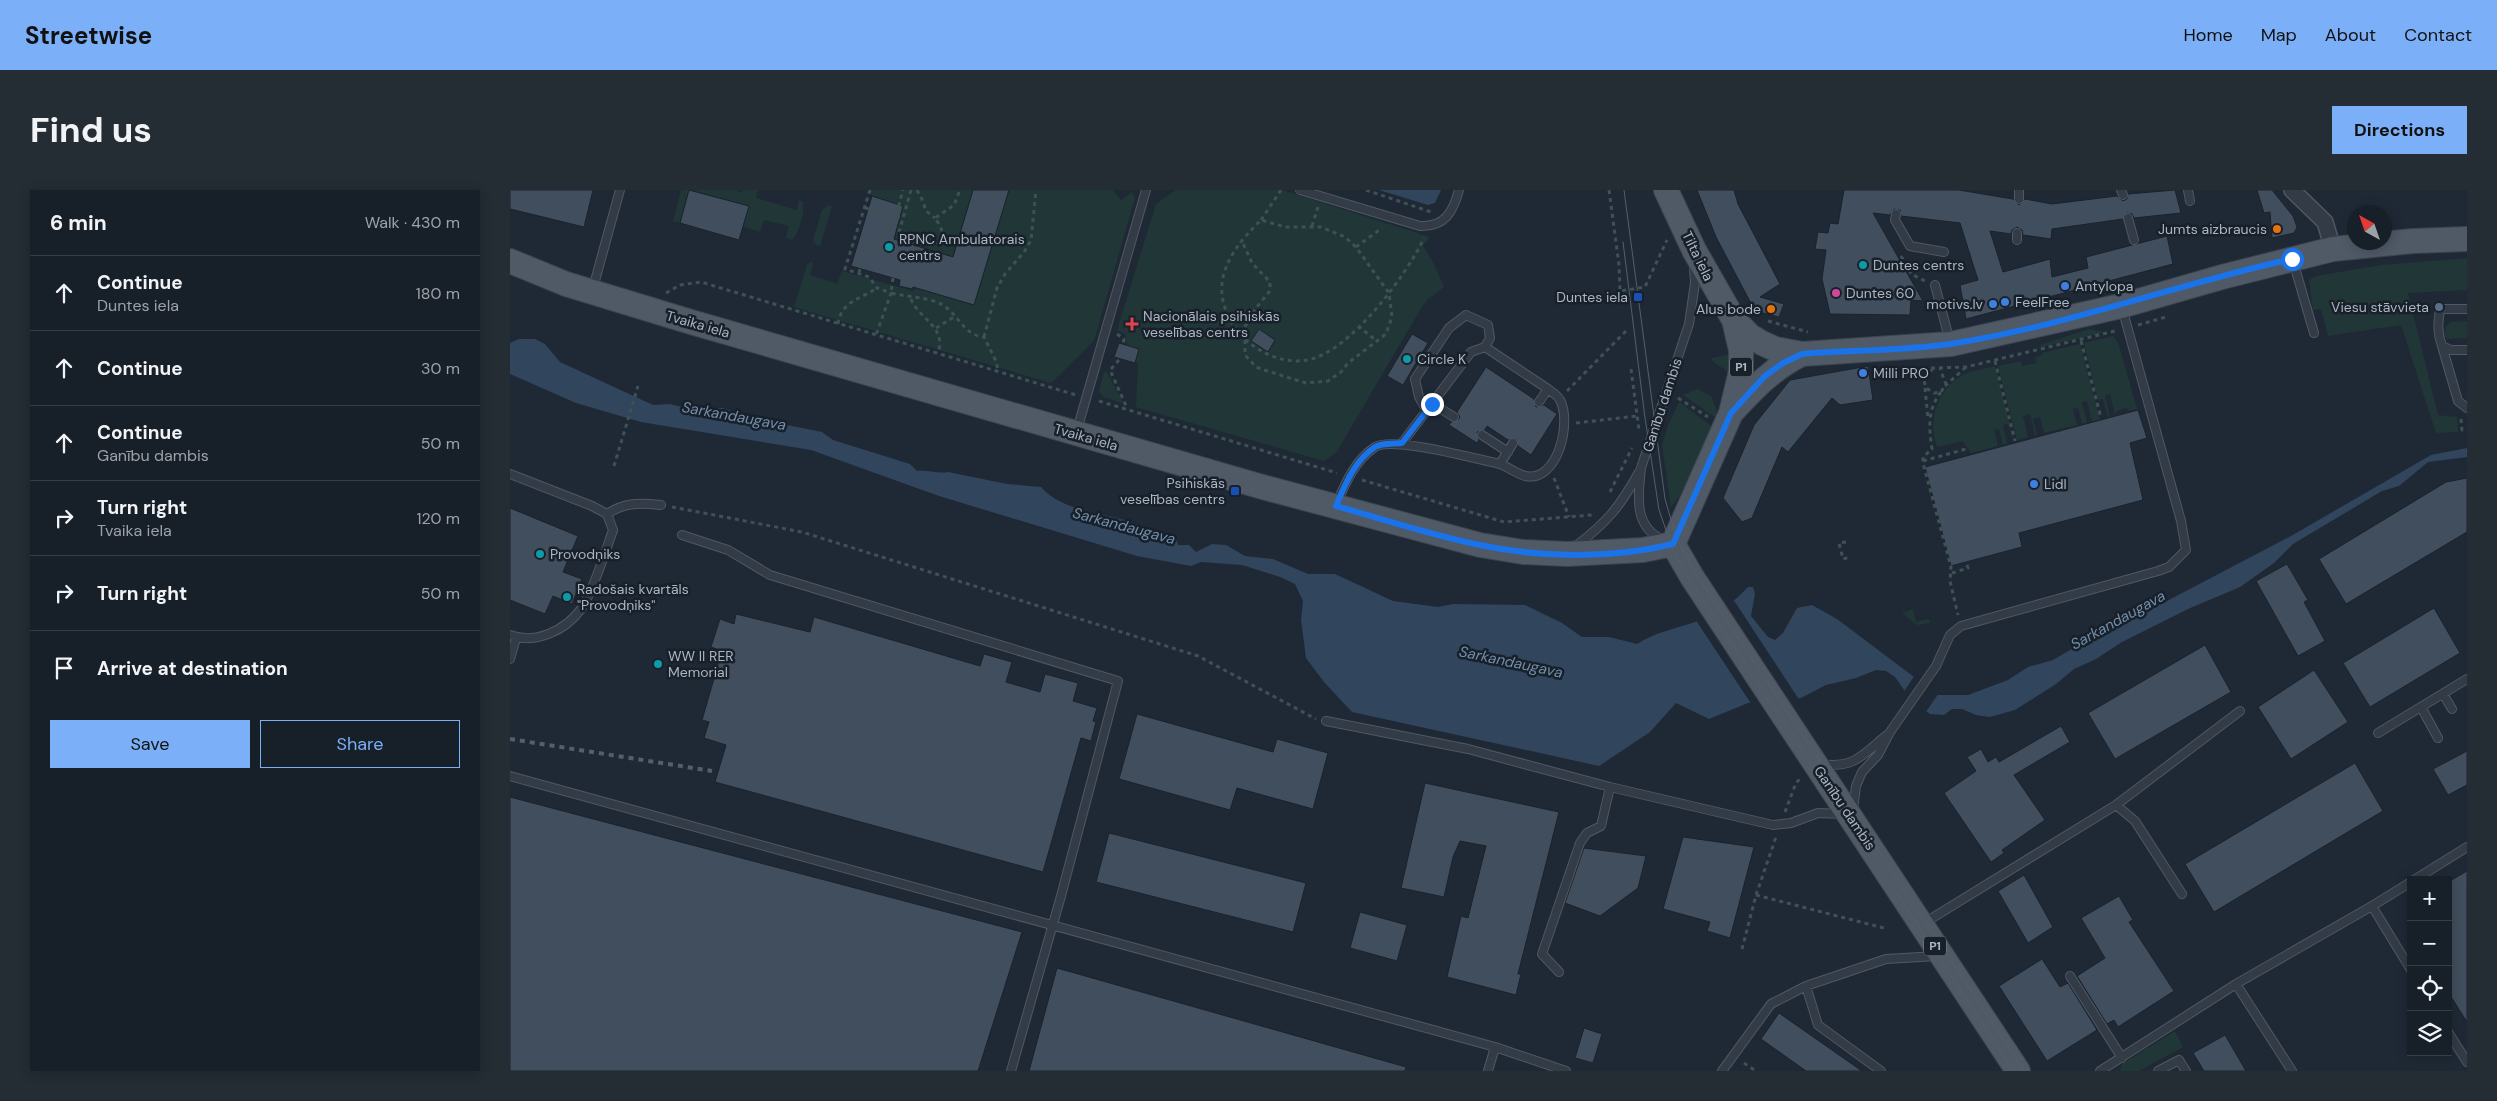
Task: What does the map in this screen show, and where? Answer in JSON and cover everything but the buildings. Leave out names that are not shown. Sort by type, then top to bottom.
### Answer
[{"type":"main road","name":"Tilta iela","points":[[1666,190],[1684,247],[1734,320]]},
{"type":"main road","points":[[1734,320],[1750,336],[1775,350],[1802,354],[1951,344],[2124,317],[2222,276],[2333,249],[2412,241],[2467,239]]},
{"type":"main road","name":"Tvaika iela","points":[[510,261],[592,292],[1075,434],[1480,546],[1523,552],[1567,554],[1643,550],[1673,544]]},
{"type":"main road","name":"P1","points":[[1673,544],[1728,420],[1741,371],[1741,350],[1734,320]]},
{"type":"main road","points":[[1728,420],[1765,376],[1783,363],[1802,354]]},
{"type":"main road","name":"Ganību dambis","points":[[1673,544],[1807,765],[1851,818],[2018,1071]]},
{"type":"street","points":[[2292,190],[2321,217],[2328,229],[2333,249]]},
{"type":"lane","points":[[592,292],[620,190]]},
{"type":"lane","points":[[1075,434],[1146,190]]},
{"type":"lane","points":[[1300,190],[1420,226],[1432,227],[1446,218],[1455,203],[1459,190]]},
{"type":"lane","points":[[2019,190],[2019,200]]},
{"type":"lane","points":[[2188,190],[2190,201]]},
{"type":"lane","points":[[1896,214],[1895,220],[1910,246],[1944,252]]},
{"type":"lane","points":[[2128,218],[2134,240]]},
{"type":"lane","name":"Ganību dambis","points":[[1673,544],[1657,537],[1646,528],[1640,516],[1638,492],[1641,468],[1689,324],[1695,283],[1684,247]]},
{"type":"lane","points":[[2292,259],[2314,334]]},
{"type":"lane","points":[[1935,285],[1951,344]]},
{"type":"lane","points":[[2467,309],[2440,310],[2438,336],[2458,401],[2467,408]]},
{"type":"lane","points":[[1402,443],[1427,411],[1472,352],[1484,347],[1490,338],[1488,325],[1466,315],[1449,328],[1415,379],[1419,397],[1427,411]]},
{"type":"lane","points":[[1326,721],[1468,749],[1610,786],[1780,825],[1818,813],[1851,818],[1859,778],[1878,756],[1890,732],[1930,674],[1950,635],[1961,626],[2158,571],[2169,567],[2186,550],[2181,521],[2124,317]]},
{"type":"lane","points":[[2442,346],[2452,350],[2467,350]]},
{"type":"lane","points":[[1336,506],[1349,476],[1358,463],[1376,446],[1402,443],[1500,464],[1526,476],[1540,474],[1550,467],[1560,447],[1565,425],[1560,399],[1523,371],[1484,347]]},
{"type":"lane","points":[[1539,402],[1548,390]]},
{"type":"lane","points":[[1432,404],[1454,418]]},
{"type":"lane","points":[[1482,434],[1508,452]]},
{"type":"lane","points":[[1500,464],[1513,443]]},
{"type":"lane","points":[[1567,554],[1610,518],[1622,502],[1641,468]]},
{"type":"lane","points":[[510,474],[592,506],[607,514],[612,530],[581,608],[562,628],[538,638],[513,637],[510,660]]},
{"type":"lane","points":[[607,514],[619,506],[635,503],[660,505]]},
{"type":"lane","points":[[682,535],[728,550],[770,574],[1118,682],[1053,926],[1011,1071]]},
{"type":"lane","points":[[2378,733],[2467,679]]},
{"type":"lane","points":[[2443,694],[2452,709]]},
{"type":"lane","points":[[2421,707],[2438,738]]},
{"type":"lane","points":[[1922,924],[2116,805],[2240,711]]},
{"type":"lane","points":[[1807,765],[1834,765],[1858,760],[1890,732]]},
{"type":"lane","points":[[510,776],[1495,1047],[1566,1071]]},
{"type":"lane","points":[[1559,972],[1542,954],[1580,843],[1586,833],[1601,826],[1610,786]]},
{"type":"lane","points":[[2116,805],[2134,821],[2182,894]]},
{"type":"lane","points":[[2420,876],[2467,847]]},
{"type":"lane","points":[[2100,1071],[2236,984],[2407,884]]},
{"type":"lane","points":[[2372,906],[2409,966]]},
{"type":"lane","points":[[1722,1071],[1771,1004],[1806,986],[1886,959],[1942,956]]},
{"type":"lane","points":[[2070,976],[2122,1058]]},
{"type":"lane","points":[[2236,984],[2292,1071]]},
{"type":"lane","points":[[1806,986],[1818,1025],[1880,1071]]},
{"type":"lane","points":[[2452,1038],[2467,1062]]},
{"type":"lane","points":[[1488,1071],[1495,1047]]},
{"type":"lane","points":[[2158,1071],[2179,1060]]},
{"type":"lane","points":[[2179,1060],[2179,1071]]},
{"type":"lane","points":[[2179,1060],[2186,1071]]},
{"type":"path","points":[[870,190],[845,269],[869,277],[877,288],[911,299],[940,304],[973,334],[984,337]]},
{"type":"path","points":[[859,273],[863,256],[876,247],[895,216],[902,190]]},
{"type":"path","points":[[911,190],[898,236],[928,246],[940,242],[943,238],[941,227],[935,218],[925,210],[924,203],[917,190]]},
{"type":"path","points":[[935,218],[954,204],[960,190]]},
{"type":"path","points":[[998,371],[996,362],[984,337],[997,288],[1005,274],[1024,252],[1031,240],[1036,190]]},
{"type":"path","points":[[1281,190],[1261,220],[1242,240],[1227,266],[1222,288],[1227,310],[1245,340],[1275,358],[1299,361],[1312,359],[1333,349],[1358,326],[1406,272],[1425,238],[1420,226]]},
{"type":"path","points":[[1366,190],[1434,213],[1438,208]]},
{"type":"path","points":[[1609,190],[1620,264],[1620,291],[1645,287]]},
{"type":"path","points":[[1312,226],[1322,197]]},
{"type":"path","points":[[865,208],[903,218]]},
{"type":"path","points":[[1356,247],[1395,218]]},
{"type":"path","points":[[1245,340],[1245,355],[1256,367],[1306,383],[1328,381],[1386,334],[1392,317],[1388,293],[1356,247],[1345,237],[1329,229],[1312,226],[1285,227],[1261,220]]},
{"type":"path","points":[[1670,237],[1684,247]]},
{"type":"path","points":[[1241,334],[1256,308],[1270,291],[1270,282],[1252,264],[1242,240]]},
{"type":"path","points":[[876,335],[891,293],[893,278]]},
{"type":"path","points":[[661,294],[685,284],[701,282],[1504,522],[1598,514]]},
{"type":"path","points":[[838,324],[841,310],[846,304],[877,288]]},
{"type":"path","points":[[911,299],[915,308],[936,328],[940,347],[938,353]]},
{"type":"path","points":[[936,328],[954,317]]},
{"type":"path","points":[[1961,626],[1950,581],[1952,572],[1923,461],[1923,457],[1932,449],[1924,383],[1924,367],[1966,367],[2081,341],[2124,317]]},
{"type":"path","points":[[1759,319],[1817,334]]},
{"type":"path","points":[[1358,326],[1378,342]]},
{"type":"path","points":[[1560,399],[1626,330]]},
{"type":"path","points":[[2081,341],[2101,418]]},
{"type":"path","points":[[1119,360],[1110,370],[1127,409]]},
{"type":"path","points":[[1995,361],[2015,441]]},
{"type":"path","points":[[1929,423],[1933,404],[1940,392],[1966,367]]},
{"type":"path","points":[[1924,383],[1933,368]]},
{"type":"path","points":[[1940,368],[1945,380],[1945,387]]},
{"type":"path","points":[[1631,369],[1639,431],[1636,438]]},
{"type":"path","points":[[1924,383],[1931,392],[1940,392]]},
{"type":"path","points":[[614,466],[638,386]]},
{"type":"path","points":[[1666,390],[1728,420]]},
{"type":"path","points":[[1565,425],[1637,416]]},
{"type":"path","points":[[1606,499],[1633,446]]},
{"type":"path","points":[[1923,461],[1966,449]]},
{"type":"path","points":[[1550,467],[1570,517]]},
{"type":"path","points":[[660,505],[802,532],[1198,656],[1316,719],[1326,721]]},
{"type":"path","points":[[1846,542],[1839,543],[1843,559],[1850,557]]},
{"type":"path","points":[[1952,572],[1968,568],[1966,562]]},
{"type":"path","points":[[1742,949],[1756,895],[1780,825],[1796,783],[1807,765]]},
{"type":"path","points":[[1756,895],[1884,928]]},
{"type":"green space","points":[[681,190],[689,190],[680,223],[673,221]]},
{"type":"green space","points":[[692,190],[734,190],[742,192],[742,190],[758,190],[756,198],[797,210],[799,200],[803,202],[801,222],[792,240],[786,238],[789,226],[764,220],[760,232],[743,226],[748,206]]},
{"type":"green space","points":[[870,190],[973,190],[953,257],[894,239],[903,206],[872,196]]},
{"type":"green space","points":[[1009,190],[1113,190],[1121,200],[1132,192],[1135,198],[1094,341],[1051,383],[794,307],[807,265],[811,262],[813,264],[810,275],[837,284],[842,271],[913,291],[917,288],[974,305]]},
{"type":"green space","points":[[1176,190],[1282,190],[1430,237],[1423,246],[1433,262],[1444,287],[1427,300],[1420,310],[1336,453],[1324,461],[1136,407],[1138,363],[1135,362],[1138,349],[1127,346],[1126,335],[1117,330],[1156,204]]},
{"type":"green space","points":[[829,205],[832,207],[820,246],[816,245],[813,240],[822,210]]},
{"type":"green space","points":[[2467,258],[2467,290],[2408,293],[2438,415],[2457,417],[2458,432],[2436,433],[2401,325],[2328,336],[2321,309],[2313,310],[2309,280],[2316,276],[2381,265]]},
{"type":"green space","points":[[2467,321],[2467,338],[2448,339],[2444,336],[2446,326],[2451,322]]},
{"type":"green space","points":[[2089,329],[2106,332],[2041,347],[2040,345]]},
{"type":"green space","points":[[2113,336],[2119,345],[2137,409],[2128,411],[2127,408],[2116,411],[2115,416],[2110,394],[2105,396],[2110,417],[2108,417],[2103,399],[2098,400],[2084,343]]},
{"type":"green space","points":[[2080,344],[2100,420],[2092,422],[2087,401],[2082,402],[2087,422],[2082,424],[2078,408],[2073,409],[2077,425],[2044,433],[2040,417],[2033,419],[2037,435],[2035,435],[2030,414],[2023,416],[2028,437],[2017,440],[1998,366],[2021,361],[2022,366],[2036,363],[2035,357],[2041,356],[2042,353]]},
{"type":"green space","points":[[1730,354],[1730,373],[1712,361],[1712,358]]},
{"type":"green space","points":[[1995,366],[2014,442],[2008,424],[2003,425],[2007,443],[2003,445],[1999,429],[1994,430],[1998,446],[1971,453],[1963,441],[1937,447],[1934,437],[1934,415],[1937,405],[1948,387],[1965,374]]},
{"type":"green space","points":[[1106,371],[1122,403],[1103,397],[1099,391],[1104,372]]},
{"type":"green space","points":[[1697,389],[1711,396],[1717,411],[1716,418],[1683,395]]},
{"type":"green space","points":[[1679,402],[1713,427],[1680,495],[1671,507],[1662,445],[1668,425]]},
{"type":"green space","points":[[1913,609],[1916,622],[1928,619],[1929,623],[1917,625],[1902,613]]},
{"type":"green space","points":[[2175,1031],[2183,1047],[2139,1071],[2120,1071],[2122,1064]]},
{"type":"water","points":[[1379,190],[1441,190],[1435,203],[1428,205]]},
{"type":"water","name":"Sarkandaugava","points":[[519,339],[535,339],[545,344],[560,362],[653,405],[670,404],[686,408],[722,408],[757,419],[822,432],[833,440],[910,464],[917,471],[948,472],[1007,484],[1041,487],[1053,497],[1068,505],[1135,524],[1149,531],[1161,541],[1176,538],[1178,545],[1189,545],[1196,552],[1212,544],[1226,545],[1245,556],[1273,559],[1308,574],[1335,574],[1393,601],[1438,607],[1453,604],[1525,605],[1562,623],[1582,637],[1609,637],[1637,644],[1657,634],[1708,617],[1730,604],[1748,587],[1753,587],[1755,594],[1751,616],[1768,637],[1775,640],[1783,633],[1797,608],[1812,605],[1837,619],[1938,695],[1968,695],[2008,680],[2028,667],[2053,660],[2089,639],[2146,612],[2291,536],[2431,455],[2467,448],[2467,457],[2428,462],[2399,486],[2382,491],[2293,544],[2274,563],[2240,587],[2188,609],[2122,642],[2096,659],[2074,669],[2056,684],[2015,710],[1990,717],[1976,715],[1962,709],[1952,709],[1944,715],[1930,714],[1911,700],[1895,677],[1886,671],[1876,670],[1856,678],[1826,685],[1801,698],[1748,703],[1709,719],[1676,703],[1650,732],[1599,766],[1352,712],[1324,682],[1306,658],[1301,620],[1303,601],[1295,584],[1280,577],[1242,565],[1201,562],[1191,566],[1137,556],[939,496],[811,450],[641,422],[576,403],[510,374],[510,343]]},
{"type":"pier","points":[[1733,599],[1800,701],[1752,705],[1695,619]]},
{"type":"pier","points":[[1915,675],[1939,693],[1925,713],[1910,702],[1903,693]]},
{"type":"tram line","points":[[1624,190],[1665,499],[1676,537],[1696,574],[2024,1071]]},
{"type":"tram line","points":[[1623,242],[1645,418],[1659,510],[1674,553],[1689,579],[1837,803]]},
{"type":"tram line","points":[[1893,887],[2013,1071]]},
{"type":"railway","points":[[510,739],[712,771]]},
{"type":"place","name":"Jumts aizbraucis","points":[[2277,229]]},
{"type":"place","name":"RPNC Ambulatorais centrs","points":[[889,247]]},
{"type":"place","name":"Duntes centrs","points":[[1863,265]]},
{"type":"place","name":"Antylopa","points":[[2065,286]]},
{"type":"place","name":"Duntes 60","points":[[1836,293]]},
{"type":"place","name":"Duntes iela","points":[[1638,297]]},
{"type":"place","name":"FeelFree","points":[[2005,302]]},
{"type":"place","name":"motivs.lv","points":[[1993,304]]},
{"type":"place","name":"Viesu stāvvieta","points":[[2439,307]]},
{"type":"place","name":"Alus bode","points":[[1771,309]]},
{"type":"place","name":"Nacionālais psihiskās veselības centrs","points":[[1132,324]]},
{"type":"place","name":"Circle K","points":[[1407,359]]},
{"type":"place","name":"Milli PRO","points":[[1863,373]]},
{"type":"place","name":"Lidl","points":[[2034,484]]},
{"type":"place","name":"Psihiskās veselības centrs","points":[[1235,491]]},
{"type":"place","name":"Provodņiks","points":[[540,554]]},
{"type":"place","name":"Radošais kvartāls \"Provodņiks\"","points":[[567,597]]},
{"type":"place","name":"WW II RER Memorial","points":[[658,664]]},
{"type":"route","points":[[1432,404],[1402,443],[1376,446],[1358,463],[1349,476],[1336,506],[1480,546],[1523,552],[1567,554],[1643,550],[1673,544],[1731,413],[1765,376],[1783,363],[1802,354],[1918,348],[1951,344],[2121,306],[2222,276],[2292,259]]}]
